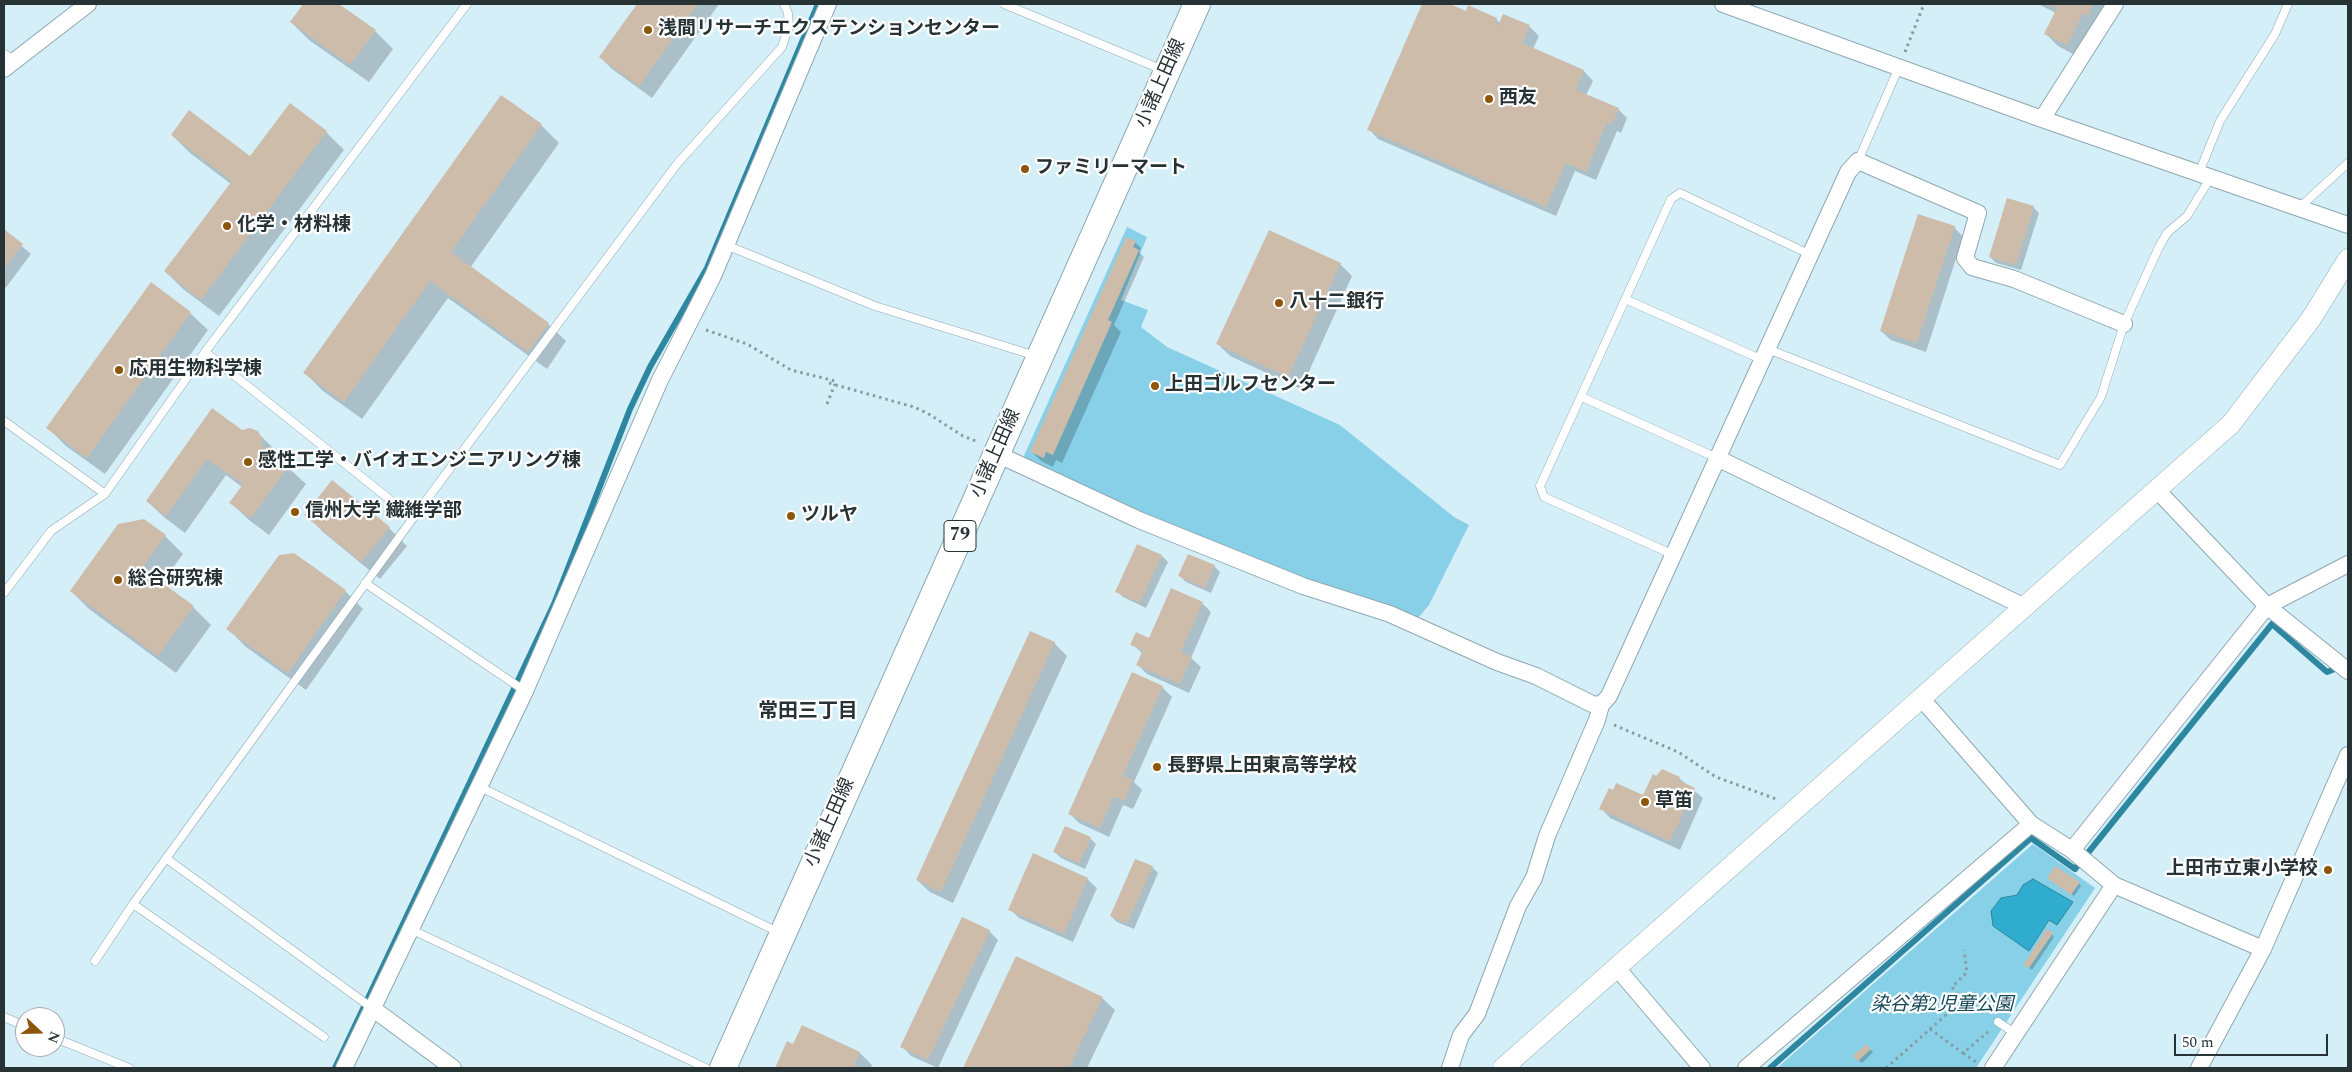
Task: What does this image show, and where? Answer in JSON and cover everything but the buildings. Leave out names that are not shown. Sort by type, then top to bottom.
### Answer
[{"type":"main road","name":"小諸上田線","points":[[723,1068],[1197,4]]},
{"type":"street","points":[[8,61],[88,4]]},
{"type":"street","points":[[344,1068],[367,1004],[410,929],[478,786],[520,688],[660,380],[726,245],[828,4]]},
{"type":"street","points":[[1723,4],[2348,225]]},
{"type":"street","points":[[2042,118],[2115,4]]},
{"type":"street","points":[[1450,1068],[1461,1035],[1478,1014],[1518,906],[1534,878],[1547,836],[1599,712],[1609,696],[1848,172],[1858,161],[1978,213],[1965,258],[1972,267],[2014,279],[2124,324]]},
{"type":"street","points":[[1503,1068],[2231,424],[2311,319],[2348,259]]},
{"type":"street","points":[[998,452],[1139,520],[1303,586],[1390,614],[1497,662],[1536,676],[1592,704],[1599,712]]},
{"type":"street","points":[[1717,458],[2025,608]]},
{"type":"street","points":[[2156,489],[2267,606],[2348,671]]},
{"type":"street","points":[[2072,850],[2267,606],[2348,564]]},
{"type":"street","points":[[1921,698],[2031,824],[2072,850],[2114,885],[2263,949]]},
{"type":"street","points":[[2199,1068],[2263,949],[2348,755]]},
{"type":"street","points":[[1746,1068],[2031,824]]},
{"type":"street","points":[[1993,1068],[2114,885]]},
{"type":"street","points":[[1617,968],[1702,1068]]},
{"type":"street","points":[[367,1004],[453,1068]]},
{"type":"lane","points":[[4,593],[51,531],[105,494],[205,352],[467,4]]},
{"type":"lane","points":[[94,961],[133,904],[365,583],[677,164],[782,47],[789,26],[788,13],[784,4]]},
{"type":"lane","points":[[1004,4],[1167,72]]},
{"type":"lane","points":[[1625,299],[1765,355],[2060,465],[2101,397],[2124,324],[2158,247],[2167,233],[2187,216],[2205,175],[2220,121],[2275,34],[2288,4]]},
{"type":"lane","points":[[1858,161],[1899,66]]},
{"type":"lane","points":[[2299,208],[2348,163]]},
{"type":"lane","points":[[1674,554],[1544,497],[1540,486],[1671,198],[1680,193],[1811,254]]},
{"type":"lane","points":[[726,245],[875,306],[1040,357]]},
{"type":"lane","points":[[205,352],[413,518]]},
{"type":"lane","points":[[1582,397],[1717,458]]},
{"type":"lane","points":[[4,421],[105,494]]},
{"type":"lane","points":[[365,583],[520,688]]},
{"type":"lane","points":[[478,786],[782,934]]},
{"type":"lane","points":[[167,859],[367,1004]]},
{"type":"lane","points":[[133,904],[324,1037]]},
{"type":"lane","points":[[410,929],[706,1068]]},
{"type":"lane","points":[[1998,1022],[2016,1034]]},
{"type":"lane","points":[[65,1042],[129,1068]]},
{"type":"path","points":[[1899,66],[1924,4]]},
{"type":"path","points":[[688,324],[742,342],[791,370],[914,407],[963,436],[998,452]]},
{"type":"path","points":[[829,383],[835,382]]},
{"type":"path","points":[[827,404],[835,382]]},
{"type":"path","points":[[1599,712],[1678,752],[1716,777],[1777,799],[1789,815]]},
{"type":"path","points":[[1886,1068],[1963,1000],[1952,987],[1967,972],[1964,950]]},
{"type":"path","points":[[1930,1030],[1977,1063],[1981,1055]]},
{"type":"path","points":[[1963,1053],[1989,1031],[1992,1034]]},
{"type":"green space","name":"上田ゴルフセンター","points":[[1127,227],[1147,237],[1121,300],[1148,310],[1141,327],[1167,347],[1340,425],[1454,517],[1469,525],[1429,605],[1418,618],[1318,584],[1140,514],[1022,460]]},
{"type":"green space","name":"染谷第2児童公園","points":[[2033,844],[2095,888],[1976,1068],[1777,1068]]},
{"type":"shaded area","points":[[2033,879],[2073,902],[2057,925],[2049,920],[2029,951],[1993,926],[1991,911],[2001,898],[2017,895],[2023,885]]},
{"type":"waterway","points":[[335,1068],[554,604],[630,409],[650,367],[707,268],[818,4]]},
{"type":"waterway","points":[[1770,1068],[2031,838],[2075,869],[2272,624],[2327,672],[2340,667]]},
{"type":"place","name":"浅間リサーチエクステンションセンター","points":[[648,30]]},
{"type":"place","name":"西友","points":[[1489,99]]},
{"type":"place","name":"ファミリーマート","points":[[1025,169]]},
{"type":"place","name":"化学・材料棟","points":[[227,226]]},
{"type":"place","name":"八十二銀行","points":[[1279,303]]},
{"type":"place","name":"応用生物科学棟","points":[[119,370]]},
{"type":"place","name":"上田ゴルフセンター","points":[[1155,386]]},
{"type":"place","name":"感性工学・バイオエンジニアリング棟","points":[[248,462]]},
{"type":"place","name":"信州大学 繊維学部","points":[[295,512]]},
{"type":"place","name":"ツルヤ","points":[[791,516]]},
{"type":"place","name":"総合研究棟","points":[[118,580]]},
{"type":"place","name":"長野県上田東高等学校","points":[[1157,767]]},
{"type":"place","name":"草笛","points":[[1645,802]]},
{"type":"place","name":"上田市立東小学校","points":[[2328,870]]},
{"type":"district","name":"常田三丁目","points":[[808,713]]}]
